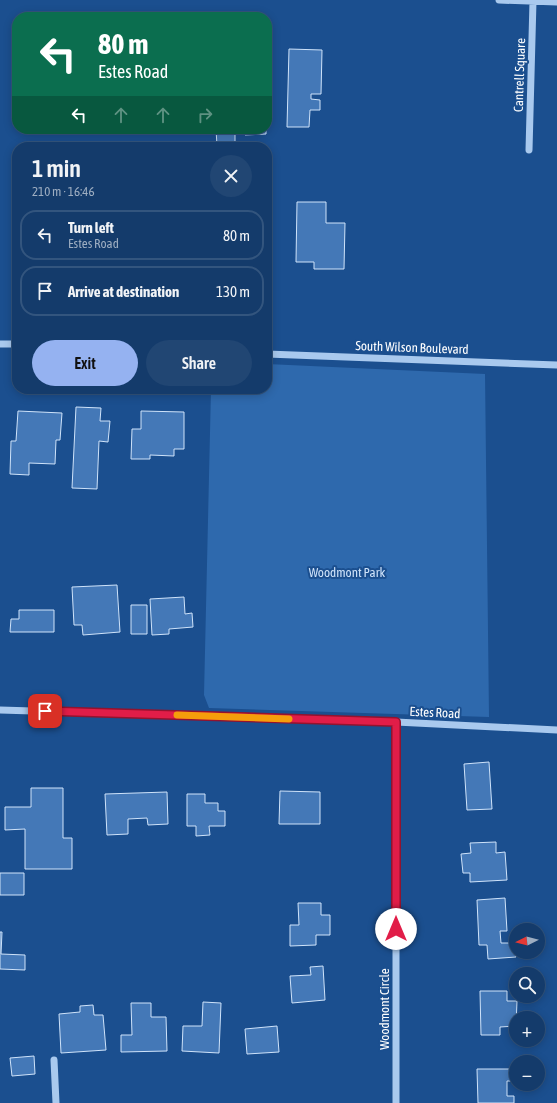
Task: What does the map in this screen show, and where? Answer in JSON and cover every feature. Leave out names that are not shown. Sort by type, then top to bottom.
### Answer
[{"type":"street","points":[[499,0],[557,2]]},
{"type":"street","name":"Cantrell Square","points":[[529,150],[533,1]]},
{"type":"street","points":[[0,344],[12,344]]},
{"type":"street","name":"South Wilson Boulevard","points":[[272,354],[557,365]]},
{"type":"street","name":"Estes Road","points":[[0,710],[396,722],[557,730]]},
{"type":"street","name":"Woodmont Circle","points":[[396,722],[396,1103]]},
{"type":"street","points":[[54,1060],[56,1103]]},
{"type":"green space","name":"Woodmont Park","points":[[272,364],[485,374],[489,717],[209,708],[204,695],[211,394],[272,394]]},
{"type":"building","points":[[289,49],[322,50],[321,94],[311,94],[311,99],[320,100],[320,110],[310,110],[309,127],[287,127]]},
{"type":"building","points":[[216,134],[235,134],[235,142],[217,142]]},
{"type":"building","points":[[245,134],[266,134],[245,135]]},
{"type":"building","points":[[297,202],[326,202],[326,223],[345,223],[344,269],[314,269],[314,262],[296,262]]},
{"type":"building","points":[[76,407],[101,408],[100,421],[110,421],[108,442],[99,441],[97,489],[72,488]]},
{"type":"building","points":[[18,411],[62,413],[60,440],[56,440],[55,464],[29,463],[29,475],[10,474],[11,441],[16,441]]},
{"type":"building","points":[[141,411],[184,412],[184,449],[174,449],[174,456],[150,455],[150,459],[131,459],[132,429],[141,429]]},
{"type":"building","points":[[117,585],[120,632],[83,635],[82,625],[74,625],[72,587]]},
{"type":"building","points":[[184,597],[185,614],[192,613],[193,627],[169,629],[169,634],[152,635],[150,599]]},
{"type":"building","points":[[131,605],[147,605],[147,634],[131,634]]},
{"type":"building","points":[[19,610],[54,610],[54,632],[10,632],[11,619],[19,619]]},
{"type":"building","points":[[489,762],[492,809],[467,810],[464,764]]},
{"type":"building","points":[[31,788],[63,788],[63,838],[72,838],[72,869],[25,869],[25,829],[5,830],[5,807],[31,807]]},
{"type":"building","points":[[280,791],[320,792],[320,824],[279,824]]},
{"type":"building","points":[[167,792],[168,824],[148,825],[147,818],[128,819],[128,834],[107,835],[105,794]]},
{"type":"building","points":[[187,794],[205,794],[205,803],[218,803],[218,811],[225,811],[225,826],[209,826],[210,835],[196,836],[196,826],[187,826]]},
{"type":"building","points":[[496,842],[496,853],[505,852],[507,880],[470,882],[470,873],[463,873],[461,854],[471,853],[470,843]]},
{"type":"building","points":[[0,873],[24,873],[24,895],[0,895]]},
{"type":"building","points":[[505,898],[507,931],[500,931],[501,943],[509,943],[509,958],[488,959],[487,945],[479,945],[477,900]]},
{"type":"building","points":[[298,903],[321,903],[321,915],[330,915],[330,935],[316,935],[316,945],[290,946],[290,925],[299,925]]},
{"type":"building","points":[[0,932],[2,932],[1,954],[25,955],[25,970],[0,969]]},
{"type":"building","points":[[323,966],[325,1000],[292,1003],[290,976],[311,975],[310,967]]},
{"type":"building","points":[[480,991],[507,991],[507,1001],[509,1001],[509,1003],[517,1003],[517,1011],[509,1011],[509,1026],[500,1027],[500,1035],[481,1035]]},
{"type":"building","points":[[203,1002],[221,1003],[219,1053],[182,1051],[183,1026],[202,1026]]},
{"type":"building","points":[[131,1003],[151,1003],[151,1017],[166,1017],[167,1051],[121,1052],[121,1035],[132,1035]]},
{"type":"building","points":[[93,1005],[94,1015],[103,1015],[106,1050],[61,1053],[59,1014],[80,1012],[80,1006]]},
{"type":"building","points":[[277,1026],[279,1052],[247,1054],[245,1029]]},
{"type":"building","points":[[34,1056],[35,1074],[12,1076],[10,1058]]},
{"type":"building","points":[[477,1069],[509,1069],[507,1096],[514,1096],[514,1103],[478,1103]]},
{"type":"slow traffic","points":[[177,715],[289,719]]},
{"type":"route","points":[[45,711],[396,722],[396,929]]}]
